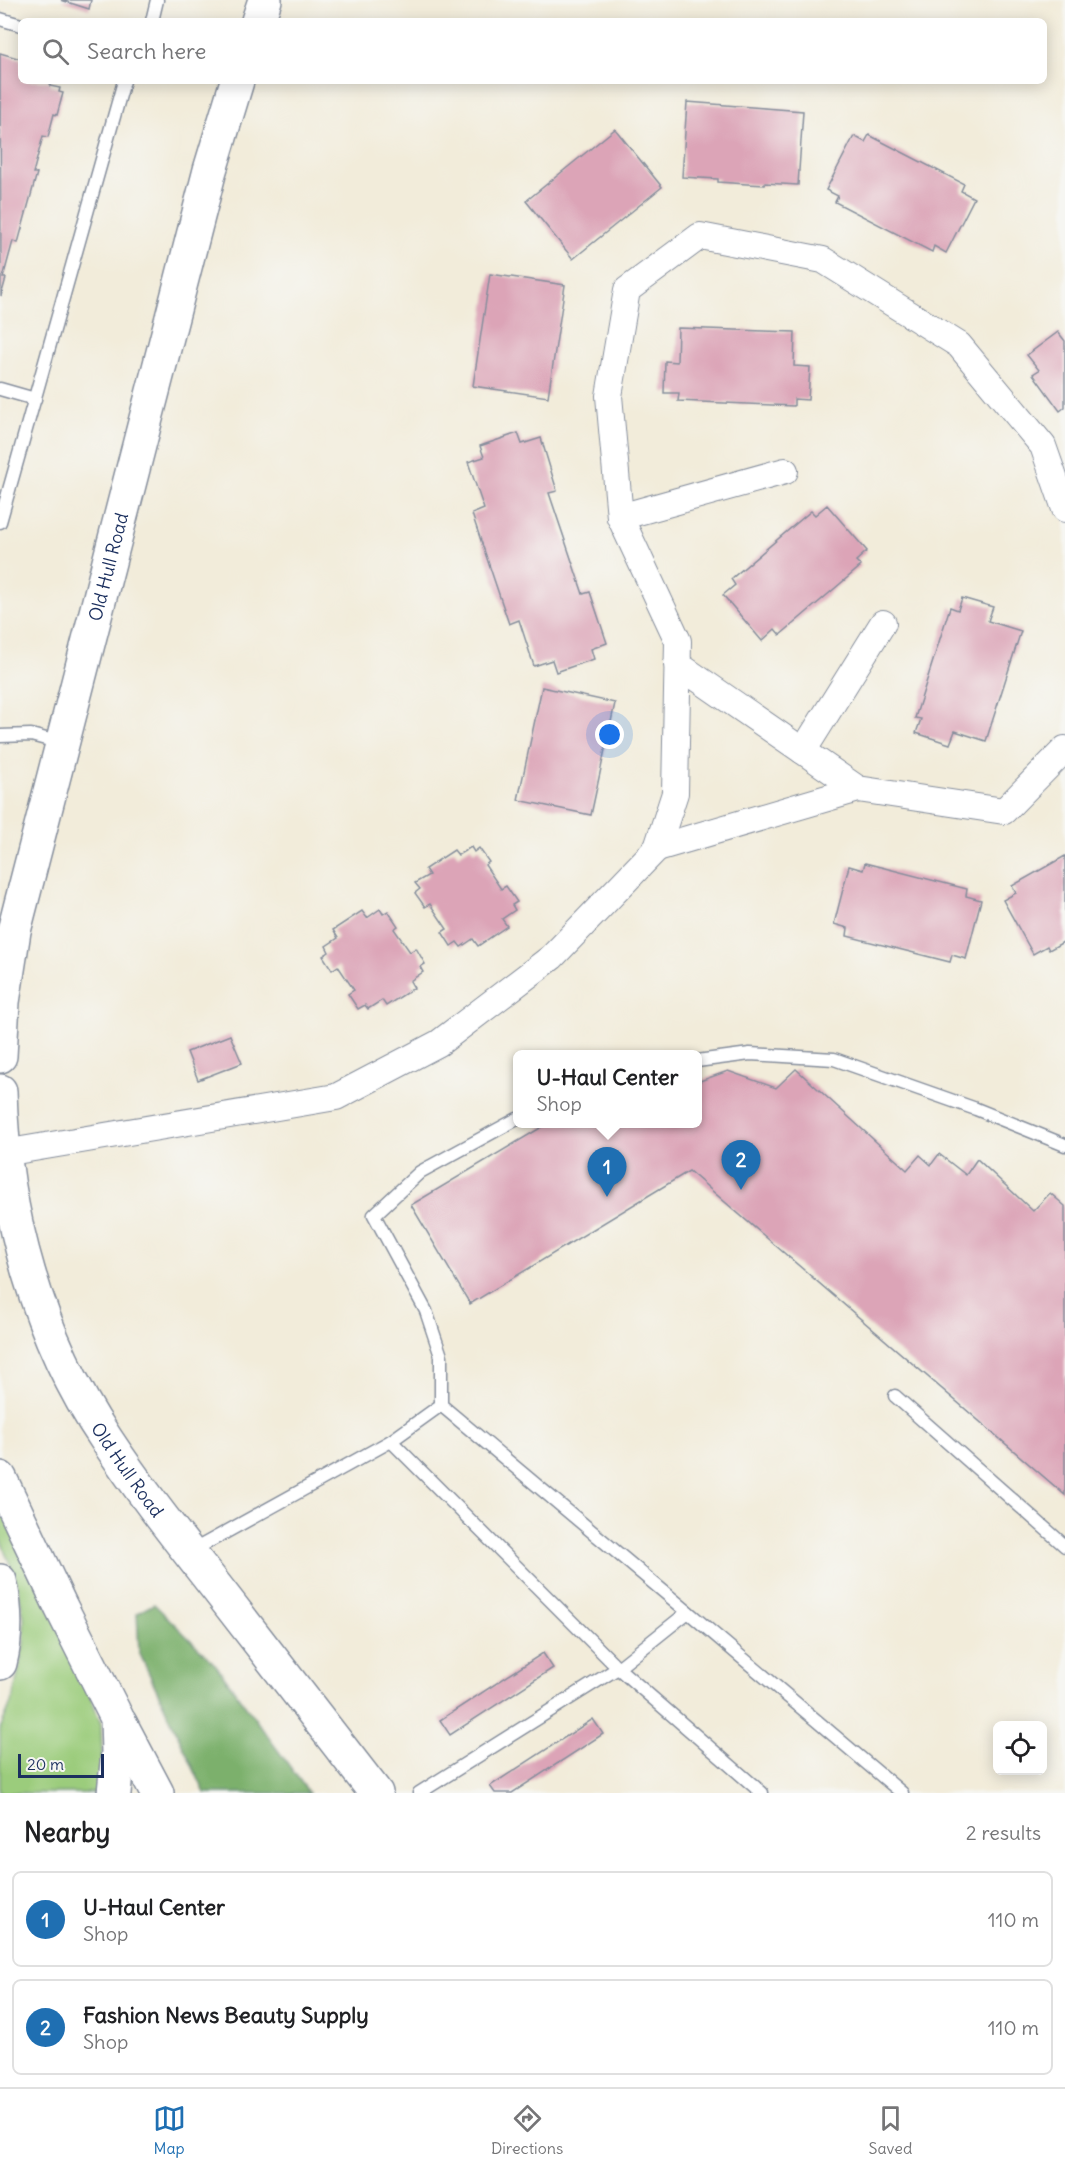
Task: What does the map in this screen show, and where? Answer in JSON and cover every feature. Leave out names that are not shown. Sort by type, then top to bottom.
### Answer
[{"type":"main road","points":[[259,18],[265,0]]},
{"type":"main road","name":"Old Hull Road","points":[[0,1056],[7,929],[62,744],[210,170],[236,84]]},
{"type":"main road","name":"Old Hull Road","points":[[0,1091],[4,1153],[16,1224],[28,1269],[55,1344],[87,1407],[105,1438],[189,1552],[376,1793]]},
{"type":"main road","points":[[0,1478],[61,1607],[157,1793]]},
{"type":"main road","points":[[0,1581],[5,1603],[4,1646],[0,1662]]},
{"type":"main road","points":[[114,1793],[118,1752],[117,1718]]},
{"type":"street","points":[[4,1153],[336,1097],[439,1042],[552,957],[657,848],[675,793],[678,641],[620,517],[609,396],[627,290],[700,236],[823,260],[959,345],[1043,446],[1065,509]]},
{"type":"street","points":[[620,517],[785,471]]},
{"type":"street","points":[[803,751],[883,623]]},
{"type":"street","points":[[677,664],[858,789]]},
{"type":"street","points":[[657,848],[858,789],[1004,811],[1065,749]]},
{"type":"lane","points":[[153,18],[157,0]]},
{"type":"lane","points":[[0,19],[18,24]]},
{"type":"lane","points":[[0,522],[123,84]]},
{"type":"lane","points":[[0,389],[35,399]]},
{"type":"lane","points":[[0,736],[31,735],[62,744]]},
{"type":"lane","points":[[702,1060],[750,1054],[834,1059],[976,1109],[1065,1145]]},
{"type":"lane","points":[[441,1405],[441,1356],[426,1311],[374,1215],[420,1172],[513,1121]]},
{"type":"lane","points":[[895,1396],[1065,1546]]},
{"type":"lane","points":[[189,1552],[391,1441],[441,1405]]},
{"type":"lane","points":[[441,1405],[902,1793]]},
{"type":"lane","points":[[391,1441],[618,1668],[762,1793]]},
{"type":"lane","points":[[419,1793],[618,1668],[688,1612]]},
{"type":"green space","points":[[0,1502],[101,1724],[103,1793],[0,1793],[0,1729],[13,1698],[24,1643],[24,1617],[17,1582],[0,1538]]},
{"type":"green space","points":[[154,1604],[216,1665],[309,1793],[205,1793],[139,1652],[137,1613]]},
{"type":"building","points":[[61,0],[91,0],[89,9]]},
{"type":"building","points":[[0,53],[18,58],[18,84],[50,84],[50,86],[60,88],[59,92],[63,93],[48,137],[43,136],[33,173],[37,173],[18,243],[13,241],[3,278],[6,278],[1,296]]},
{"type":"building","points":[[687,102],[803,111],[798,185],[718,182],[718,179],[682,177]]},
{"type":"building","points":[[615,129],[662,187],[573,259],[526,201]]},
{"type":"building","points":[[869,135],[964,184],[961,191],[974,198],[946,253],[934,246],[932,252],[835,202],[838,196],[826,190],[854,136],[865,142]]},
{"type":"building","points":[[490,274],[565,285],[548,397],[473,386]]},
{"type":"building","points":[[678,328],[795,332],[794,366],[810,367],[808,400],[794,399],[794,406],[678,401],[679,393],[664,393],[665,361],[677,362]]},
{"type":"building","points":[[1058,332],[1065,341],[1065,407],[1060,411],[1033,374],[1039,370],[1027,355]]},
{"type":"building","points":[[518,433],[522,444],[541,438],[557,491],[549,493],[583,594],[590,592],[607,643],[591,649],[594,659],[556,672],[552,660],[534,666],[519,620],[509,624],[472,514],[484,509],[468,462],[484,457],[480,446]]},
{"type":"building","points":[[827,505],[867,551],[856,561],[861,566],[780,635],[775,629],[762,641],[723,595],[735,585],[731,579],[811,511],[815,515]]},
{"type":"building","points":[[962,598],[993,607],[988,621],[1021,631],[986,741],[955,731],[950,744],[916,733],[921,719],[915,718],[950,607],[958,610]]},
{"type":"building","points":[[542,687],[615,703],[591,815],[518,800]]},
{"type":"building","points":[[471,847],[474,852],[479,848],[489,862],[485,865],[501,889],[506,886],[517,902],[512,905],[515,910],[502,919],[507,926],[478,946],[473,939],[461,947],[457,942],[451,946],[442,932],[447,929],[430,904],[425,907],[415,893],[420,889],[415,883],[429,875],[425,869],[454,850],[458,855]]},
{"type":"building","points":[[1065,856],[1065,941],[1049,950],[1047,946],[1033,954],[1003,900],[1016,893],[1012,886]]},
{"type":"building","points":[[865,863],[967,889],[966,896],[981,900],[966,959],[952,955],[950,962],[847,936],[848,928],[834,924],[849,866],[863,870]]},
{"type":"building","points":[[380,909],[383,914],[388,911],[398,926],[394,929],[410,952],[416,948],[425,964],[420,967],[423,972],[410,981],[414,988],[386,1006],[382,1000],[368,1009],[365,1005],[358,1009],[348,994],[354,990],[338,966],[332,970],[323,956],[329,952],[326,946],[338,938],[333,930],[362,911],[367,918]]},
{"type":"building","points":[[230,1035],[242,1063],[198,1080],[187,1052]]},
{"type":"building","points":[[796,1069],[907,1170],[920,1155],[931,1165],[939,1154],[966,1175],[977,1159],[1033,1211],[1050,1193],[1065,1206],[1065,1495],[689,1171],[470,1304],[411,1205],[540,1128],[702,1128],[702,1080],[728,1071],[776,1088]]},
{"type":"building","points":[[543,1653],[553,1668],[450,1735],[440,1720]]},
{"type":"building","points":[[593,1719],[603,1734],[512,1793],[495,1793],[490,1786]]},
{"type":"place","name":"Fashion News Beauty Supply","points":[[741,1190]]},
{"type":"place","name":"U-Haul Center","points":[[607,1197]]}]
